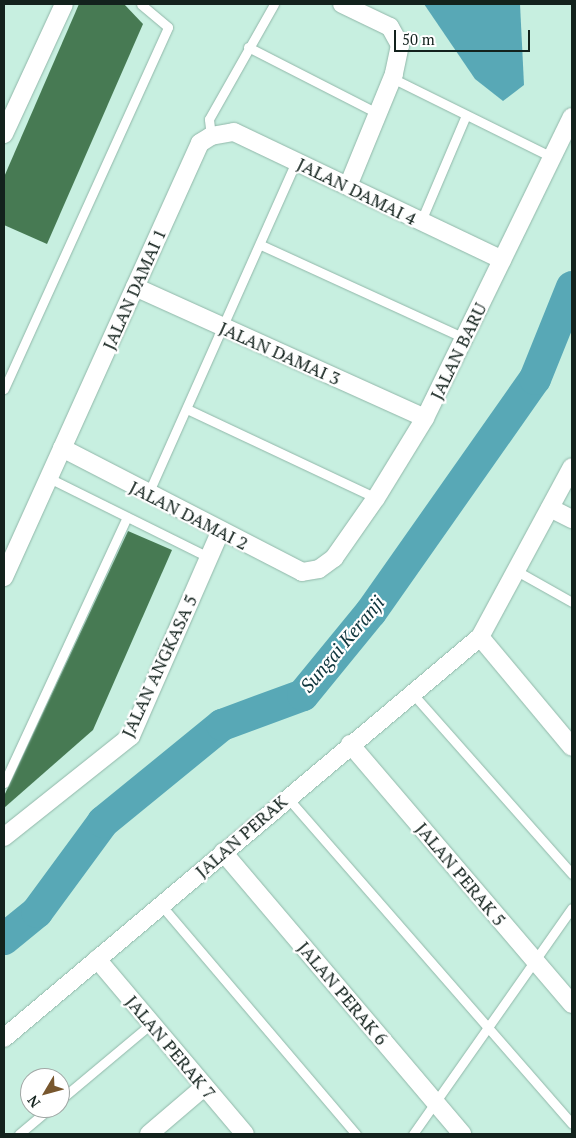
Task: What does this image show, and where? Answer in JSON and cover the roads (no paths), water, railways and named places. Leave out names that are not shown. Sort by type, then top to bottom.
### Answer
[{"type":"street","points":[[4,134],[64,4]]},
{"type":"street","points":[[342,4],[395,32],[400,54],[348,186]]},
{"type":"street","name":"JALAN BARU","points":[[319,569],[334,558],[376,498],[425,418],[572,117]]},
{"type":"street","name":"JALAN DAMAI 4","points":[[211,136],[234,132],[502,260]]},
{"type":"street","name":"JALAN DAMAI 1","points":[[4,577],[200,143],[211,136]]},
{"type":"street","name":"JALAN DAMAI 3","points":[[135,288],[425,418]]},
{"type":"street","name":"JALAN DAMAI 2","points":[[62,448],[220,532],[302,572],[319,569]]},
{"type":"street","points":[[572,467],[480,636],[572,747]]},
{"type":"street","points":[[550,508],[572,519]]},
{"type":"street","name":"JALAN ANGKASA 5","points":[[4,837],[131,736],[220,532]]},
{"type":"street","name":"JALAN PERAK","points":[[4,1038],[286,796],[480,636]]},
{"type":"street","name":"JALAN PERAK 5","points":[[350,744],[572,1004]]},
{"type":"street","name":"JALAN PERAK 6","points":[[223,852],[462,1134]]},
{"type":"street","name":"JALAN PERAK 7","points":[[97,959],[245,1134]]},
{"type":"street","points":[[149,1134],[204,1087]]},
{"type":"lane","points":[[4,389],[168,27],[141,4]]},
{"type":"lane","points":[[211,136],[209,119],[274,4]]},
{"type":"lane","points":[[248,47],[377,113]]},
{"type":"lane","points":[[392,78],[552,157]]},
{"type":"lane","points":[[421,221],[466,114]]},
{"type":"lane","points":[[148,494],[224,328],[296,162]]},
{"type":"lane","points":[[260,245],[464,338]]},
{"type":"lane","points":[[187,409],[376,498]]},
{"type":"lane","points":[[49,478],[208,557]]},
{"type":"lane","points":[[4,783],[127,517]]},
{"type":"lane","points":[[515,570],[572,602]]},
{"type":"lane","points":[[411,692],[572,874]]},
{"type":"lane","points":[[286,796],[487,1029],[572,1124]]},
{"type":"lane","points":[[161,905],[356,1134]]},
{"type":"lane","points":[[413,1134],[572,908]]},
{"type":"lane","points":[[70,1092],[151,1024]]},
{"type":"lane","points":[[18,1134],[38,1118]]},
{"type":"water","points":[[424,4],[520,4],[524,85],[503,101],[475,79]]},
{"type":"waterway","name":"Sungai Keranji","points":[[4,939],[37,912],[103,822],[222,725],[303,695],[371,612],[535,379],[572,287]]}]
